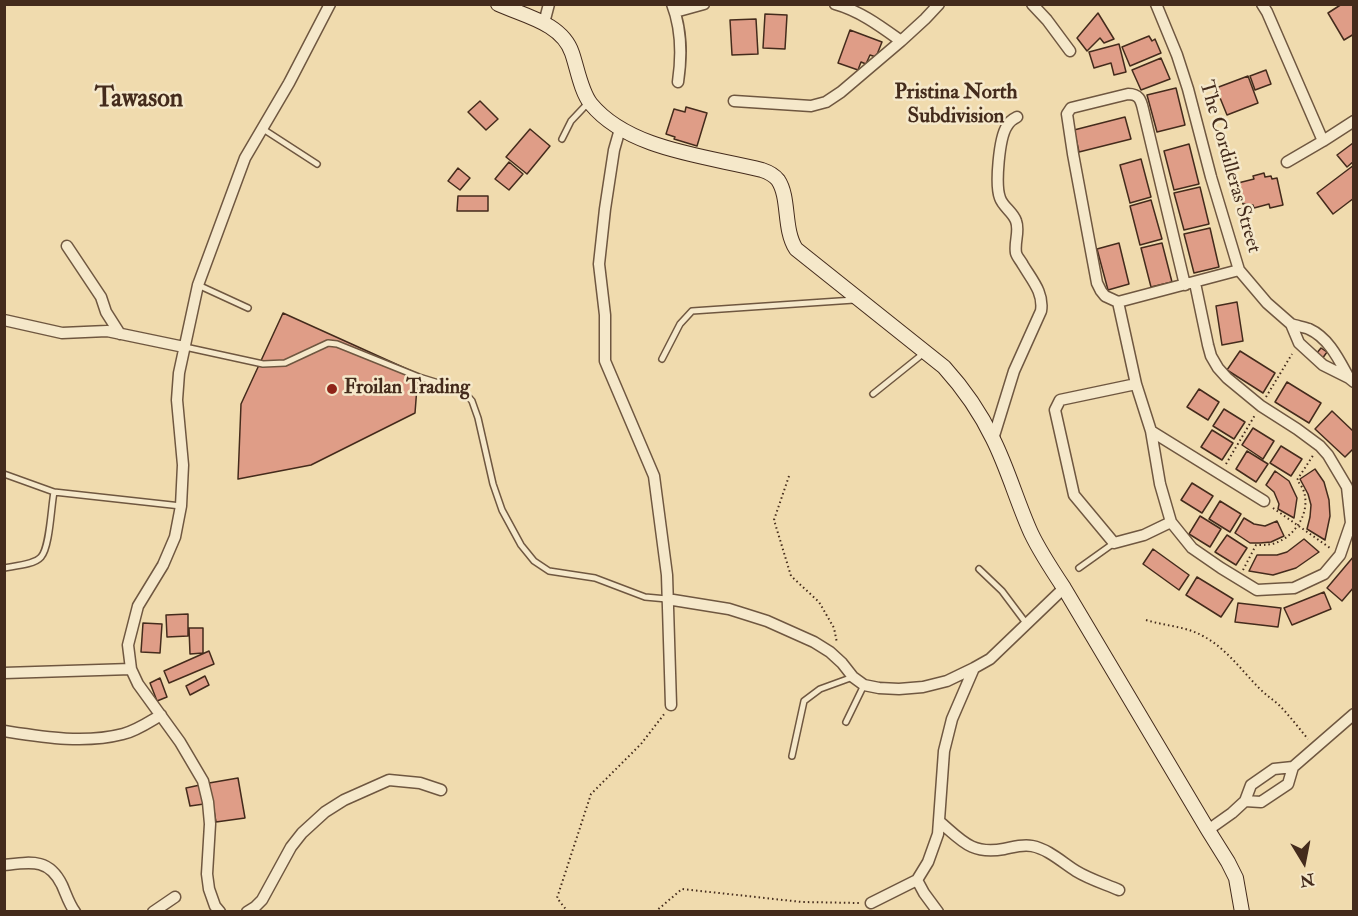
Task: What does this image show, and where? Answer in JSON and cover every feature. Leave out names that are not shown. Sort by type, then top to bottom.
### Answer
[{"type":"street","points":[[220,912],[215,906],[209,889],[207,874],[210,824],[203,781],[192,761],[138,684],[131,669],[129,645],[138,606],[163,565],[175,537],[181,506],[183,465],[177,400],[179,373],[198,285],[245,158],[289,83],[330,4]]},
{"type":"street","points":[[498,4],[544,22],[566,40],[589,102],[620,129],[637,138],[666,148],[752,167],[773,174],[783,191],[789,232],[796,249],[926,352],[959,383],[976,407],[993,439],[1030,531],[1044,558],[1228,862],[1236,878],[1242,912]]},
{"type":"street","points":[[544,22],[549,4]]},
{"type":"street","points":[[678,82],[681,56],[680,34],[673,8],[704,4]]},
{"type":"street","points":[[834,4],[851,9],[901,41]]},
{"type":"street","points":[[734,101],[811,106],[825,102],[841,92],[901,41],[939,4]]},
{"type":"street","points":[[1032,4],[1070,51]]},
{"type":"street","name":"The Cordilleras Street","points":[[1156,4],[1188,89],[1239,270],[1267,303],[1290,324],[1299,344],[1323,365],[1351,380]]},
{"type":"street","points":[[1262,4],[1272,22],[1323,141]]},
{"type":"street","points":[[1118,302],[1136,384],[1152,430],[1160,484],[1171,522],[1192,548],[1257,590],[1294,588],[1324,574],[1340,555],[1351,523],[1347,487],[1320,446],[1261,406],[1227,378],[1211,356],[1190,284],[1140,99],[1133,94],[1128,94],[1074,107],[1068,111],[1067,119],[1097,282],[1105,296],[1118,302],[1190,284],[1239,270]]},
{"type":"street","points":[[993,439],[1014,371],[1042,304],[1041,294],[1016,254],[1016,220],[1001,200],[998,191],[1002,136],[1006,127],[1017,117]]},
{"type":"street","points":[[1287,162],[1353,121]]},
{"type":"street","points":[[620,129],[614,150],[599,264],[605,315],[605,361],[654,476],[667,575],[671,705]]},
{"type":"street","points":[[67,246],[101,297],[106,312],[120,334]]},
{"type":"street","points":[[4,320],[62,333],[107,331],[184,347]]},
{"type":"street","name":"The Cordilleras Street","points":[[1290,324],[1310,330],[1327,343],[1351,380]]},
{"type":"street","points":[[1136,384],[1060,400],[1054,410],[1074,495],[1114,543],[1144,535],[1171,522]]},
{"type":"street","points":[[1152,430],[1264,501]]},
{"type":"street","points":[[667,599],[729,609],[767,621],[814,642],[830,652],[853,677],[864,685],[899,689],[923,687],[947,681],[990,659],[1064,588]]},
{"type":"street","points":[[869,907],[917,880],[928,862],[935,844],[939,822],[944,751],[952,719],[974,668]]},
{"type":"street","points":[[4,673],[131,669]]},
{"type":"street","points":[[1208,830],[1245,801],[1251,785],[1274,769],[1293,767],[1353,714]]},
{"type":"street","points":[[4,731],[67,739],[98,738],[124,734],[161,716]]},
{"type":"street","points":[[1245,801],[1261,802],[1288,784],[1293,767]]},
{"type":"street","points":[[247,912],[255,908],[262,900],[291,847],[302,833],[325,812],[344,800],[389,780],[420,783],[441,790]]},
{"type":"street","points":[[939,822],[976,849],[988,851],[1019,845],[1032,846],[1043,850],[1078,872],[1119,890]]},
{"type":"street","points":[[4,865],[36,863],[48,867],[56,874],[75,912]]},
{"type":"street","points":[[917,880],[938,912]]},
{"type":"street","points":[[153,912],[176,897]]},
{"type":"lane","points":[[562,139],[571,122],[589,102]]},
{"type":"lane","points":[[262,129],[316,164]]},
{"type":"lane","points":[[198,285],[248,308]]},
{"type":"lane","points":[[662,359],[680,324],[692,311],[858,299]]},
{"type":"lane","points":[[184,347],[264,364],[285,363],[328,343],[338,344],[419,377],[458,389],[472,401],[502,510],[521,545],[534,561],[549,571],[595,578],[645,597],[667,599]]},
{"type":"lane","points":[[873,394],[926,352]]},
{"type":"lane","points":[[4,474],[54,492],[181,506]]},
{"type":"lane","points":[[4,568],[29,563],[41,557],[49,536],[54,492]]},
{"type":"lane","points":[[1079,568],[1114,543]]},
{"type":"lane","points":[[979,569],[1002,591],[1026,623]]},
{"type":"lane","points":[[792,756],[804,701],[820,689],[853,677]]},
{"type":"lane","points":[[846,722],[864,685]]},
{"type":"path","points":[[1220,473],[1299,344]]},
{"type":"path","points":[[1239,578],[1257,545],[1281,541],[1298,526],[1306,502],[1305,493],[1297,480],[1320,446]]},
{"type":"path","points":[[789,476],[774,520],[791,576],[819,602],[834,628],[842,663]]},
{"type":"path","points":[[1264,501],[1340,555]]},
{"type":"path","points":[[1146,620],[1203,635],[1220,646],[1263,692],[1291,717],[1315,749]]},
{"type":"path","points":[[568,912],[557,898],[591,794],[641,744],[671,705]]},
{"type":"path","points":[[655,912],[682,889],[869,907]]},
{"type":"building","points":[[1342,4],[1354,4],[1354,34],[1344,40],[1328,13]]},
{"type":"building","points":[[1098,13],[1114,39],[1104,43],[1100,38],[1087,51],[1077,38]]},
{"type":"building","points":[[765,14],[787,15],[785,49],[763,48]]},
{"type":"building","points":[[756,19],[758,54],[732,55],[730,20]]},
{"type":"building","points":[[850,30],[882,42],[876,57],[870,55],[866,64],[861,62],[858,70],[838,63]]},
{"type":"building","points":[[1149,36],[1152,41],[1155,39],[1161,53],[1130,66],[1122,47]]},
{"type":"building","points":[[1119,44],[1126,72],[1114,75],[1111,63],[1094,68],[1089,52]]},
{"type":"building","points":[[1161,58],[1170,79],[1141,90],[1132,70]]},
{"type":"building","points":[[1266,70],[1271,84],[1255,90],[1250,76]]},
{"type":"building","points":[[1248,76],[1258,103],[1227,115],[1216,88]]},
{"type":"building","points":[[1176,88],[1185,125],[1157,132],[1147,95]]},
{"type":"building","points":[[480,101],[498,119],[486,130],[468,112]]},
{"type":"building","points":[[686,107],[707,113],[697,146],[666,134],[674,109],[685,112]]},
{"type":"building","points":[[1125,117],[1131,139],[1079,152],[1074,130]]},
{"type":"building","points":[[530,129],[550,146],[527,174],[506,157]]},
{"type":"building","points":[[1353,143],[1354,161],[1347,167],[1337,155]]},
{"type":"building","points":[[1189,144],[1199,184],[1174,190],[1164,151]]},
{"type":"building","points":[[1141,159],[1151,197],[1130,203],[1120,165]]},
{"type":"building","points":[[509,162],[523,174],[509,190],[495,179]]},
{"type":"building","points":[[1354,165],[1354,198],[1333,214],[1317,193]]},
{"type":"building","points":[[458,168],[470,178],[460,190],[448,181]]},
{"type":"building","points":[[1264,173],[1265,177],[1277,178],[1283,205],[1270,208],[1269,204],[1254,208],[1253,205],[1243,204],[1238,183],[1254,179],[1253,176]]},
{"type":"building","points":[[1200,187],[1209,224],[1184,230],[1174,193]]},
{"type":"building","points":[[458,196],[488,196],[488,211],[457,211]]},
{"type":"building","points":[[1151,200],[1162,239],[1140,245],[1130,206]]},
{"type":"building","points":[[1210,228],[1219,267],[1194,273],[1184,234]]},
{"type":"building","points":[[1119,243],[1129,284],[1108,290],[1097,249]]},
{"type":"building","points":[[1162,243],[1172,282],[1151,287],[1141,248]]},
{"type":"building","points":[[1237,302],[1243,341],[1222,345],[1216,306]]},
{"type":"building","name":"Froilan Trading","points":[[283,313],[418,374],[415,413],[311,465],[238,479],[241,404]]},
{"type":"building","points":[[1321,348],[1327,352],[1322,359],[1316,354]]},
{"type":"building","points":[[1240,351],[1275,373],[1263,393],[1227,370]]},
{"type":"building","points":[[1287,382],[1321,403],[1309,423],[1275,402]]},
{"type":"building","points":[[1199,389],[1219,402],[1208,420],[1187,407]]},
{"type":"building","points":[[1224,409],[1245,422],[1234,439],[1213,426]]},
{"type":"building","points":[[1332,411],[1354,432],[1354,448],[1345,457],[1315,429]]},
{"type":"building","points":[[1253,428],[1274,441],[1263,459],[1242,445]]},
{"type":"building","points":[[1212,430],[1233,443],[1222,460],[1201,447]]},
{"type":"building","points":[[1281,446],[1302,459],[1291,476],[1270,463]]},
{"type":"building","points":[[1247,451],[1268,464],[1256,482],[1236,469]]},
{"type":"building","points":[[1315,469],[1324,482],[1329,500],[1330,516],[1325,540],[1307,529],[1311,505],[1300,479]]},
{"type":"building","points":[[1275,471],[1289,481],[1297,498],[1294,518],[1278,509],[1279,504],[1274,492],[1266,485]]},
{"type":"building","points":[[1192,483],[1213,496],[1202,513],[1181,500]]},
{"type":"building","points":[[1220,501],[1241,514],[1230,532],[1209,519]]},
{"type":"building","points":[[1200,516],[1221,529],[1210,547],[1189,534]]},
{"type":"building","points":[[1244,518],[1254,524],[1265,526],[1277,521],[1284,536],[1271,542],[1250,543],[1235,533]]},
{"type":"building","points":[[1227,535],[1247,548],[1236,565],[1215,552]]},
{"type":"building","points":[[1304,539],[1319,552],[1296,568],[1273,575],[1249,571],[1257,555],[1277,555],[1287,552]]},
{"type":"building","points":[[1153,549],[1189,575],[1179,590],[1143,564]]},
{"type":"building","points":[[1354,556],[1354,587],[1342,601],[1327,588]]},
{"type":"building","points":[[1197,577],[1233,599],[1221,617],[1186,595]]},
{"type":"building","points":[[1324,592],[1331,609],[1292,625],[1284,608]]},
{"type":"building","points":[[1238,603],[1281,608],[1278,627],[1235,622]]},
{"type":"building","points":[[188,614],[188,636],[167,637],[166,615]]},
{"type":"building","points":[[143,623],[162,624],[160,653],[141,652]]},
{"type":"building","points":[[189,628],[203,628],[203,653],[190,654]]},
{"type":"building","points":[[209,651],[214,664],[169,683],[164,671]]},
{"type":"building","points":[[205,676],[209,685],[190,695],[186,686]]},
{"type":"building","points":[[160,678],[167,697],[157,701],[150,683]]},
{"type":"building","points":[[238,778],[245,818],[216,822],[209,783]]},
{"type":"building","points":[[200,785],[204,804],[190,806],[186,788]]},
{"type":"place","name":"Froilan Trading","points":[[332,389]]},
{"type":"district","name":"Tawason","points":[[139,100]]},
{"type":"district","name":"Pristina North Subdivision","points":[[956,105]]}]
